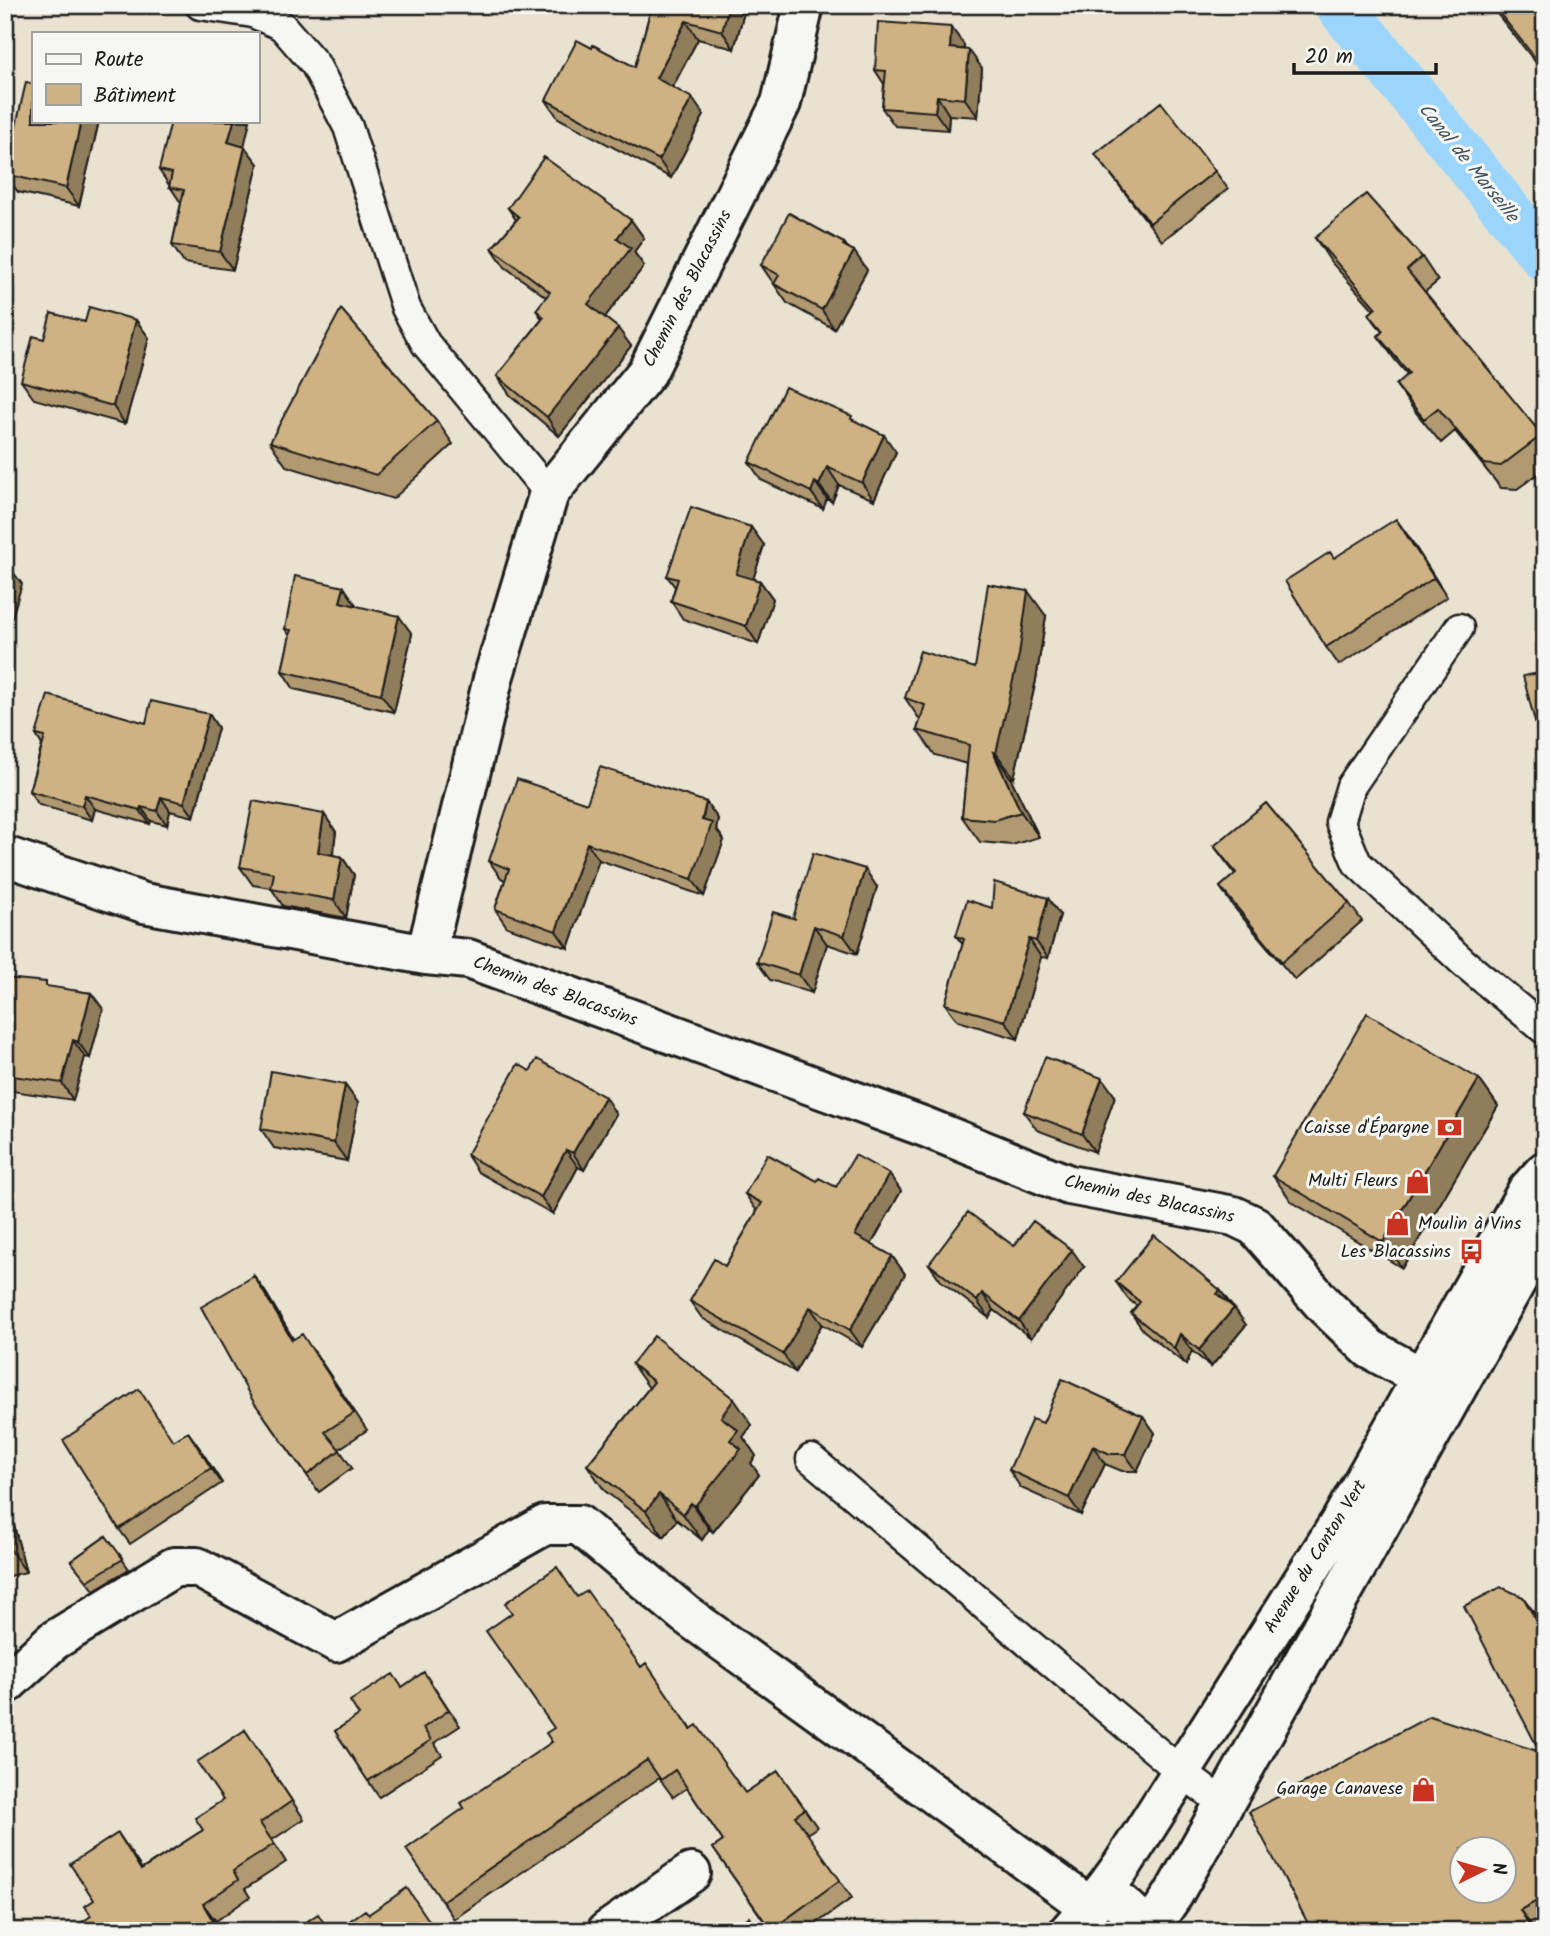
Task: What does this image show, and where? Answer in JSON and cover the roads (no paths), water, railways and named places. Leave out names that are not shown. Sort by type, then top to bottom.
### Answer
[{"type":"street","name":"Chemin des Blacassins","points":[[804,5],[781,103],[647,372],[550,493],[494,675],[426,955],[468,959],[925,1127],[1069,1185],[1234,1216],[1255,1226],[1325,1306],[1370,1349],[1437,1386]]},
{"type":"street","points":[[5,856],[144,903],[426,955]]},
{"type":"street","name":"Avenue du Canton Vert","points":[[1150,1930],[1173,1895],[1377,1534],[1437,1386],[1527,1191],[1545,1171]]},
{"type":"street","name":"Avenue du Canton Vert","points":[[1088,1909],[1342,1519],[1545,1230]]},
{"type":"street","points":[[5,1685],[53,1641],[174,1567],[197,1567],[336,1642],[545,1525],[579,1525],[684,1614],[1088,1909],[1150,1930]]},
{"type":"street","points":[[607,1931],[691,1873]]},
{"type":"lane","points":[[200,5],[253,13],[282,26],[315,64],[348,127],[406,308],[426,344],[550,493]]},
{"type":"lane","points":[[1459,628],[1351,786],[1340,822],[1357,863],[1464,963],[1545,1030]]},
{"type":"lane","points":[[811,1458],[1180,1771],[1224,1804]]},
{"type":"waterway","name":"Canal de Marseille","points":[[1339,5],[1545,257]]},
{"type":"place","name":"Caisse d'Épargne","points":[[1449,1128]]},
{"type":"place","name":"Multi Fleurs","points":[[1418,1181]]},
{"type":"place","name":"Moulin à Vins","points":[[1398,1224]]},
{"type":"place","name":"Les Blacassins","points":[[1471,1252]]},
{"type":"place","name":"Garage Canavese","points":[[1423,1789]]}]
